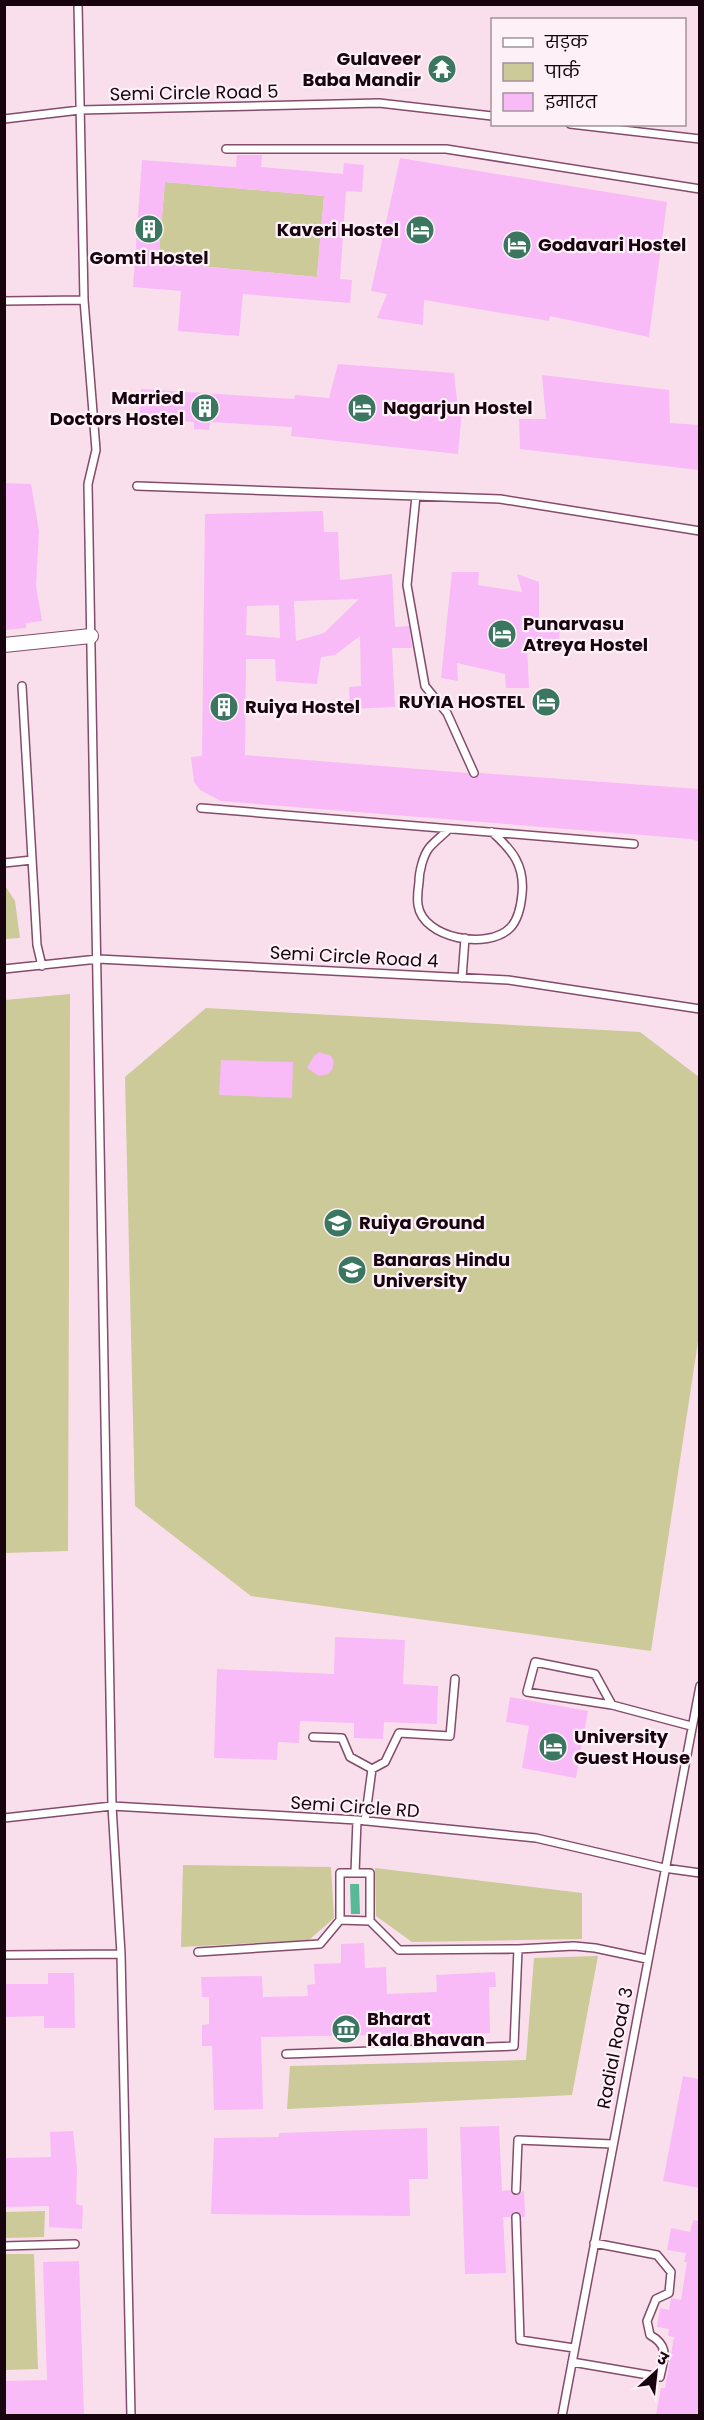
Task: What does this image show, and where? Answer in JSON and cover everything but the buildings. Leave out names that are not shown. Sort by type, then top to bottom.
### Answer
[{"type":"street","points":[[4,645],[92,636]]},
{"type":"lane","points":[[78,4],[84,300],[96,450],[88,484],[112,1806],[121,1954],[131,2415]]},
{"type":"lane","name":"Semi Circle Road 5","points":[[4,119],[80,110],[379,103],[491,116]]},
{"type":"lane","points":[[587,126],[699,139]]},
{"type":"lane","points":[[226,149],[446,149],[699,189]]},
{"type":"lane","points":[[4,301],[84,300]]},
{"type":"lane","points":[[137,486],[500,499],[699,531]]},
{"type":"lane","points":[[416,496],[407,585],[425,686],[447,713],[474,773]]},
{"type":"lane","points":[[22,686],[37,945],[42,966]]},
{"type":"lane","points":[[201,808],[634,844]]},
{"type":"lane","points":[[469,830],[470,821]]},
{"type":"lane","points":[[449,829],[428,849],[419,874],[418,906],[426,922],[450,937],[493,937],[510,928],[520,908],[523,888],[518,863],[511,849],[492,832]]},
{"type":"lane","points":[[4,863],[32,860]]},
{"type":"lane","points":[[462,978],[465,938]]},
{"type":"lane","name":"Semi Circle Road 4","points":[[4,969],[98,959],[508,980],[699,1009]]},
{"type":"lane","points":[[612,1706],[595,1674],[535,1662],[527,1692],[612,1706],[692,1726]]},
{"type":"lane","points":[[365,1821],[372,1770],[384,1762],[399,1733],[450,1736],[455,1679]]},
{"type":"lane","name":"Radial Road 3","points":[[562,2415],[699,1686]]},
{"type":"lane","points":[[313,1737],[342,1738],[350,1757],[372,1770]]},
{"type":"lane","name":"Semi Circle RD","points":[[4,1818],[112,1806],[357,1820],[536,1838],[664,1868],[699,1873]]},
{"type":"lane","points":[[355,1873],[357,1820]]},
{"type":"lane","points":[[198,1952],[320,1944],[340,1920],[340,1873],[370,1874],[370,1921]]},
{"type":"lane","points":[[340,1920],[370,1921],[399,1950],[518,1950],[574,1946],[646,1959]]},
{"type":"lane","points":[[286,2054],[514,2046],[518,1950]]},
{"type":"lane","points":[[4,1955],[121,1954]]},
{"type":"lane","points":[[516,2190],[518,2140],[612,2144]]},
{"type":"lane","points":[[516,2217],[520,2340],[574,2348]]},
{"type":"lane","points":[[572,2362],[660,2377],[665,2351],[660,2341],[651,2335],[647,2321],[649,2311],[656,2299],[669,2293],[671,2272],[657,2255],[594,2243]]},
{"type":"lane","points":[[4,2246],[75,2244]]},
{"type":"green space","points":[[165,182],[324,196],[317,277],[158,262]]},
{"type":"green space","points":[[4,884],[15,901],[20,938],[5,939]]},
{"type":"green space","points":[[70,994],[68,1551],[5,1553],[5,1000]]},
{"type":"green space","points":[[206,1008],[640,1032],[699,1077],[699,1335],[651,1651],[251,1596],[135,1506],[125,1077]]},
{"type":"green space","points":[[183,1865],[331,1867],[334,1918],[309,1940],[181,1947]]},
{"type":"green space","points":[[375,1868],[582,1893],[582,1939],[412,1942],[376,1916]]},
{"type":"green space","points":[[598,1956],[572,2095],[287,2109],[290,2066],[526,2060],[534,1958]]},
{"type":"green space","points":[[45,2211],[44,2237],[5,2238],[5,2212]]},
{"type":"green space","points":[[5,2254],[34,2254],[38,2369],[5,2370]]},
{"type":"shaded area","points":[[350,1884],[359,1884],[360,1914],[351,1914]]},
{"type":"place","name":"Gulaveer Baba Mandir","points":[[442,69]]},
{"type":"place","name":"Gomti Hostel","points":[[149,229]]},
{"type":"place","name":"Kaveri Hostel","points":[[420,230]]},
{"type":"place","name":"Godavari Hostel","points":[[517,245]]},
{"type":"place","name":"Married Doctors Hostel","points":[[205,408]]},
{"type":"place","name":"Nagarjun Hostel","points":[[362,408]]},
{"type":"place","name":"Punarvasu Atreya Hostel","points":[[502,634]]},
{"type":"place","name":"RUYIA HOSTEL","points":[[546,702]]},
{"type":"place","name":"Ruiya Hostel","points":[[224,707]]},
{"type":"place","name":"Ruiya Ground","points":[[338,1223]]},
{"type":"place","name":"Banaras Hindu University","points":[[352,1270]]},
{"type":"place","name":"University Guest House","points":[[553,1747]]},
{"type":"place","name":"Bharat Kala Bhavan","points":[[346,2029]]}]
